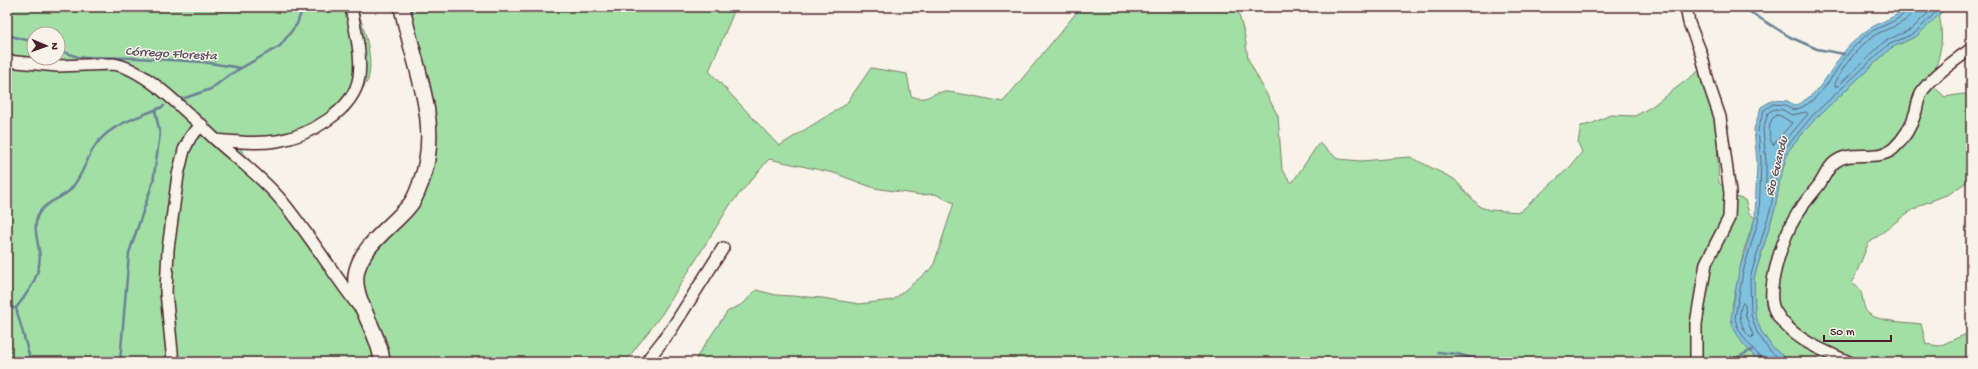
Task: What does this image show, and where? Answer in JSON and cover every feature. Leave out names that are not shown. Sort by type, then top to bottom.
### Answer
[{"type":"main road","points":[[382,362],[378,341],[358,292],[356,277],[358,266],[372,244],[410,205],[419,190],[429,156],[429,117],[402,7]]},
{"type":"street","points":[[216,140],[252,142],[286,139],[318,127],[341,110],[355,91],[360,70],[359,51],[351,7]]},
{"type":"street","points":[[1686,7],[1689,23],[1701,53],[1709,85],[1720,117],[1730,193],[1728,218],[1706,263],[1696,324],[1696,362]]},
{"type":"street","points":[[1849,362],[1823,351],[1798,336],[1775,312],[1772,299],[1772,287],[1776,267],[1791,226],[1801,208],[1820,184],[1833,164],[1848,157],[1884,154],[1901,141],[1913,120],[1922,93],[1937,76],[1971,49]]},
{"type":"street","points":[[7,61],[57,66],[122,65],[146,78],[202,125],[216,140],[280,198],[312,238],[369,319]]},
{"type":"street","points":[[173,362],[166,292],[168,249],[178,174],[184,150],[191,136],[202,125]]},
{"type":"street","points":[[646,362],[675,324],[723,248]]},
{"type":"green space","points":[[7,7],[357,7],[369,52],[370,71],[368,80],[348,112],[331,121],[239,147],[350,286],[413,197],[429,140],[397,7],[736,7],[709,71],[779,146],[846,104],[871,68],[907,74],[911,96],[917,98],[924,98],[941,92],[951,92],[1003,102],[1081,7],[1237,7],[1245,37],[1248,59],[1278,116],[1282,170],[1292,183],[1319,143],[1338,159],[1361,161],[1410,157],[1454,179],[1480,207],[1490,210],[1520,212],[1570,167],[1582,152],[1578,143],[1581,126],[1591,124],[1610,115],[1635,116],[1651,107],[1704,67],[1729,127],[1717,146],[1719,183],[1736,197],[1745,200],[1749,213],[1755,218],[1744,250],[1732,306],[1741,341],[1759,362],[701,362],[696,358],[727,312],[744,303],[756,290],[776,295],[823,298],[859,304],[893,300],[933,267],[954,203],[935,194],[921,195],[874,188],[834,173],[769,159],[730,205],[662,314],[625,362],[7,362]]},
{"type":"green space","points":[[1939,14],[1941,25],[1941,42],[1939,57],[1931,84],[1945,97],[1963,94],[1971,95],[1971,179],[1949,194],[1923,204],[1906,214],[1868,244],[1852,284],[1857,286],[1860,290],[1864,307],[1869,314],[1880,319],[1921,324],[1926,344],[1939,346],[1964,335],[1971,336],[1971,362],[1794,362],[1785,358],[1772,347],[1761,331],[1755,315],[1754,278],[1775,208],[1780,179],[1788,151],[1815,119],[1891,48],[1917,36]]},
{"type":"water","name":"Rio Guandu","points":[[1905,7],[1947,7],[1917,36],[1891,48],[1815,119],[1788,151],[1780,179],[1775,208],[1754,278],[1755,314],[1761,331],[1772,347],[1785,358],[1794,362],[1759,362],[1741,341],[1733,327],[1731,318],[1739,271],[1755,218],[1757,162],[1754,129],[1761,107],[1773,100],[1788,101],[1793,106],[1803,101],[1819,88],[1850,45],[1866,31],[1893,17]]},
{"type":"waterway","name":"Córrego Floresta","points":[[179,100],[211,89],[229,75],[280,46],[297,24],[303,7]]},
{"type":"waterway","name":"Córrego Floresta","points":[[1742,7],[1790,37],[1817,49],[1844,54]]},
{"type":"waterway","name":"Córrego Floresta","points":[[7,35],[26,40]]},
{"type":"waterway","name":"Córrego Floresta","points":[[66,53],[78,57],[137,58],[203,62],[241,68]]},
{"type":"waterway","points":[[16,308],[26,295],[37,274],[40,258],[36,225],[37,217],[40,212],[47,205],[69,191],[80,176],[93,149],[107,133],[125,122],[164,106]]},
{"type":"waterway","points":[[120,362],[129,253],[153,182],[160,134],[155,110]]},
{"type":"waterway","points":[[7,308],[16,308]]},
{"type":"waterway","points":[[16,308],[31,362]]},
{"type":"waterway","points":[[1728,362],[1752,350]]},
{"type":"waterway","points":[[1438,352],[1457,354],[1488,362]]}]
